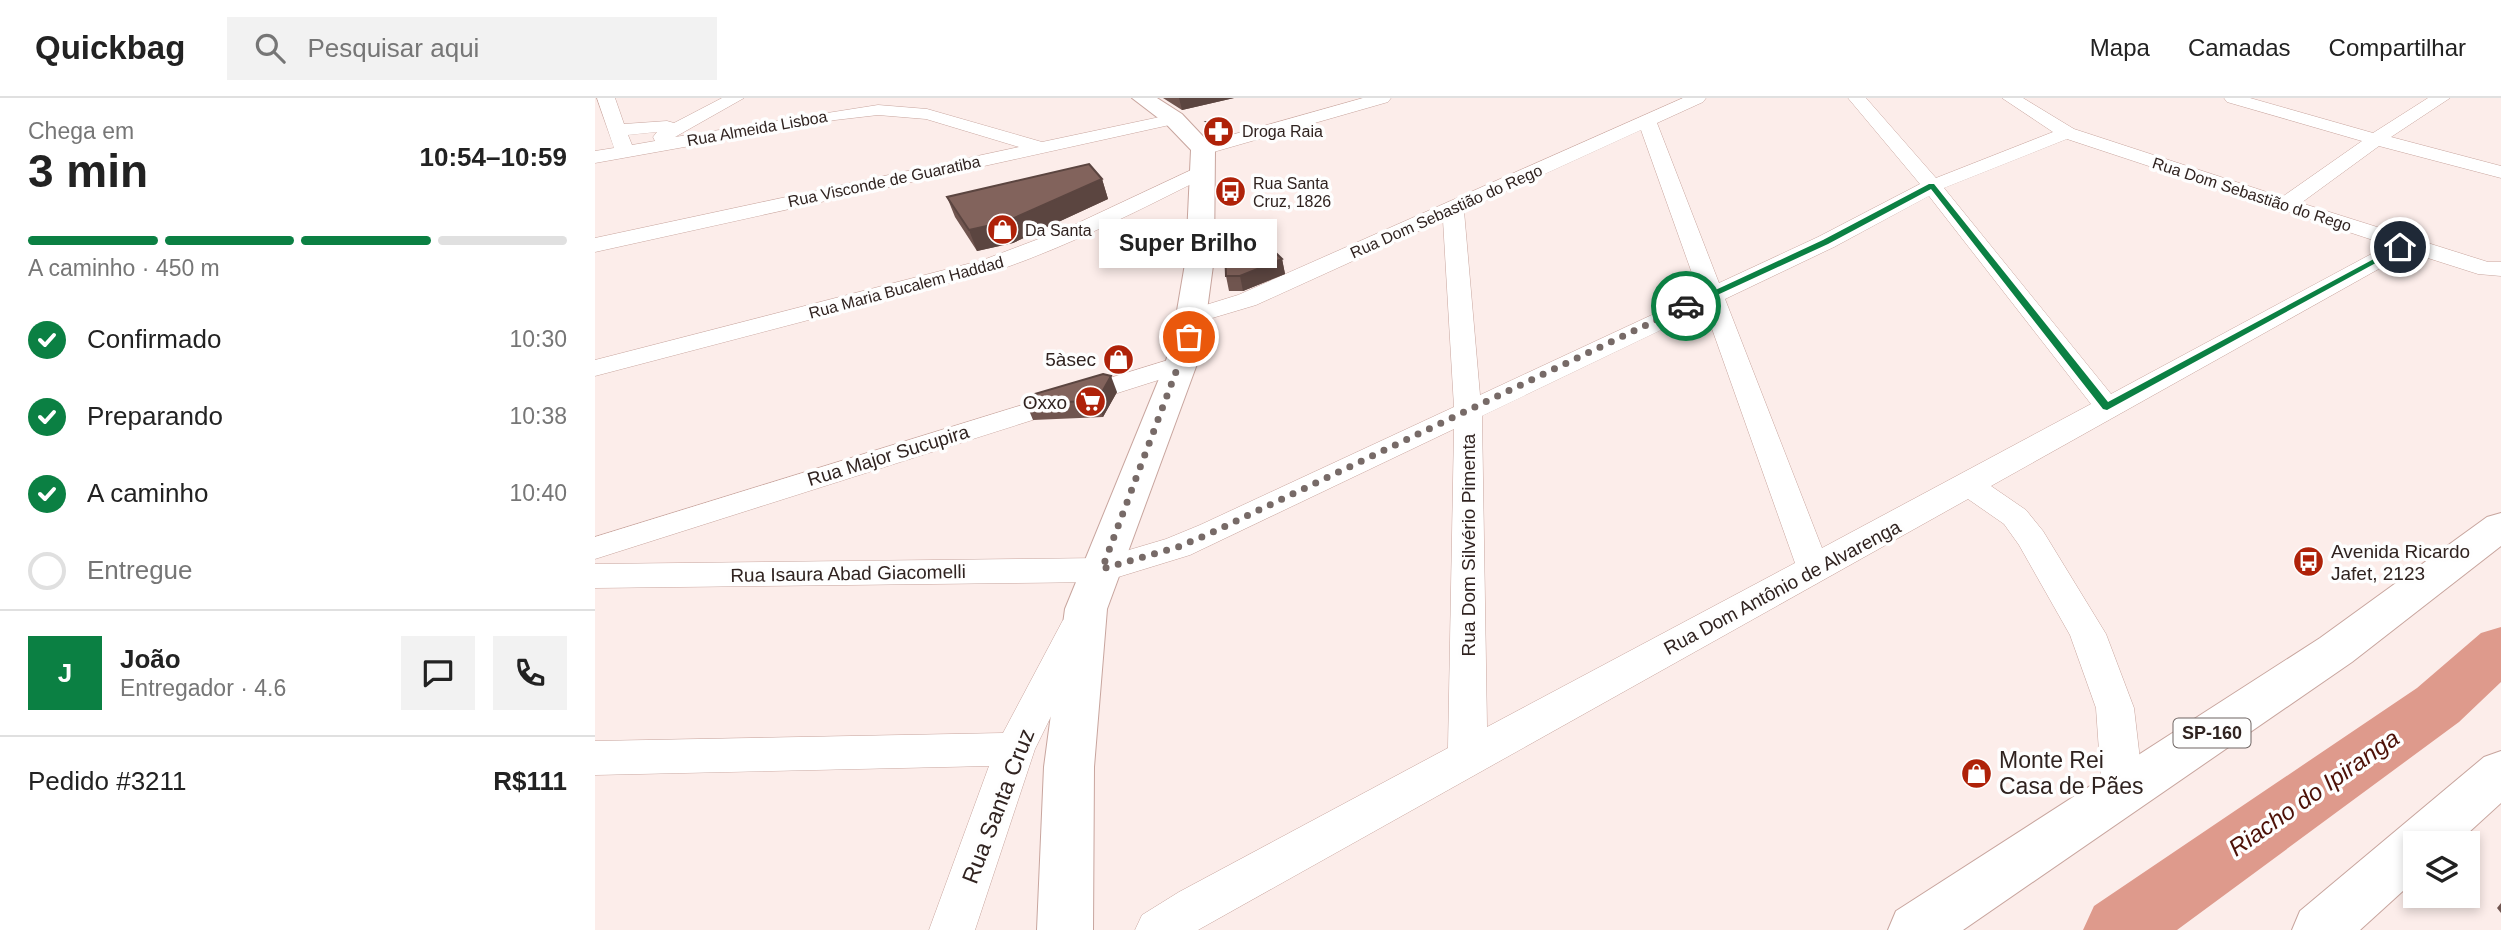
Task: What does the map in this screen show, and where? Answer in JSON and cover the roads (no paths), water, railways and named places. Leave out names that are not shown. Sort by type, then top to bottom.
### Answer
[{"type":"main road","points":[[1143,98],[1174,119],[1203,160]]},
{"type":"main road","name":"Rua Santa Cruz","points":[[1065,930],[1069,767],[1094,589],[1181,364],[1192,317],[1203,160]]},
{"type":"main road","name":"SP-160","points":[[1916,930],[2336,650],[2501,526]]},
{"type":"main road","points":[[2435,831],[2501,772]]},
{"type":"main road","points":[[2320,930],[2403,857]]},
{"type":"street","points":[[606,98],[624,151]]},
{"type":"street","points":[[646,147],[680,125],[735,98]]},
{"type":"street","name":"Rua Maria Bucalem Haddad","points":[[595,368],[1023,255],[1061,241],[1203,160],[1382,98]]},
{"type":"street","name":"Rua Dom Sebastião do Rego","points":[[1192,317],[1247,300],[1697,98]]},
{"type":"street","points":[[1857,98],[1932,186],[2107,407]]},
{"type":"street","name":"Rua Dom Sebastião do Rego","points":[[2011,98],[2067,133],[2496,271]]},
{"type":"street","points":[[2233,98],[2288,116],[2501,172]]},
{"type":"street","points":[[2284,205],[2416,111],[2441,98]]},
{"type":"street","name":"Rua Almeida Lisboa","points":[[595,157],[835,115],[901,110],[946,119],[1041,147]]},
{"type":"street","name":"Rua Visconde de Guaratiba","points":[[595,244],[1174,119]]},
{"type":"street","points":[[1647,121],[1814,569]]},
{"type":"street","points":[[616,130],[680,125],[709,136]]},
{"type":"street","name":"Rua Isaura Abad Giacomelli","points":[[595,576],[1094,589],[1710,294],[1826,242],[1932,186],[2067,133]]},
{"type":"street","name":"Rua Dom Silvério Pimenta","points":[[1453,209],[1468,411],[1468,756]]},
{"type":"street","name":"Rua Dom Antônio de Alvarenga","points":[[1158,930],[1468,756],[1969,485],[2406,244]]},
{"type":"street","name":"Rua Major Sucupira","points":[[595,548],[1181,364]]},
{"type":"street","points":[[1969,485],[2015,517],[2032,539],[2088,634],[2115,708],[2123,794]]},
{"type":"street","name":"Rua Santa Cruz","points":[[952,930],[1016,748],[1094,589]]},
{"type":"street","points":[[595,758],[1016,748]]},
{"type":"waterway","name":"Riacho do Ipiranga","points":[[2119,930],[2438,705],[2501,648]]},
{"type":"place","name":"Droga Raia","points":[[1219,131]]},
{"type":"place","name":"Rua Santa Cruz, 1826","points":[[1230,192]]},
{"type":"place","name":"Da Santa","points":[[1002,230]]},
{"type":"place","name":"Super Brilho","points":[[1189,337]]},
{"type":"place","name":"5àsec","points":[[1119,359]]},
{"type":"place","name":"Oxxo","points":[[1090,402]]},
{"type":"place","name":"Avenida Ricardo Jafet, 2123","points":[[2308,562]]},
{"type":"place","name":"Monte Rei Casa de Pães","points":[[1976,773]]}]
